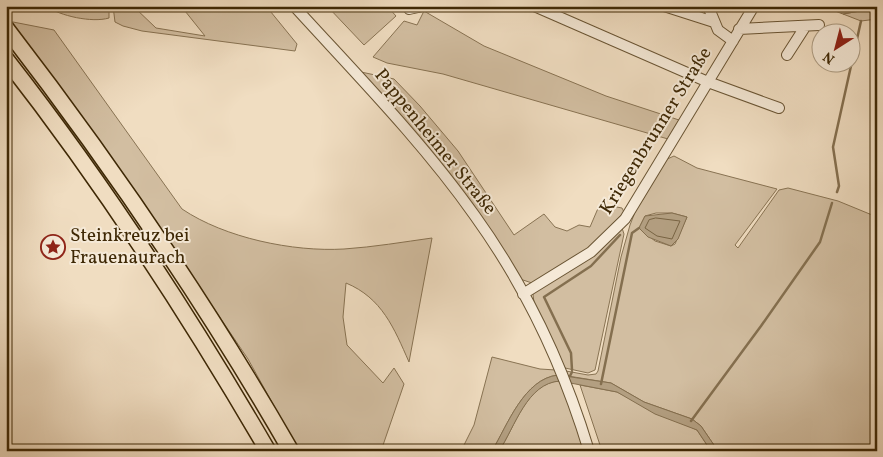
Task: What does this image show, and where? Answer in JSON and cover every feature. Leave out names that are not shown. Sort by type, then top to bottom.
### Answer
[{"type":"highway","points":[[6,28],[82,129],[186,279],[291,451]]},
{"type":"highway","points":[[6,59],[91,173],[168,286],[268,451]]},
{"type":"street","name":"Pappenheimer Straße","points":[[294,6],[409,132],[451,184],[493,243],[523,294],[557,361],[579,417],[589,451]]},
{"type":"street","points":[[409,8],[423,6]]},
{"type":"street","points":[[534,6],[708,82],[779,108]]},
{"type":"street","points":[[664,6],[714,22]]},
{"type":"street","points":[[708,6],[718,30],[733,40]]},
{"type":"street","name":"Kriegenbrunner Straße","points":[[523,294],[591,252],[625,219],[754,6]]},
{"type":"street","points":[[739,29],[810,26]]},
{"type":"street","points":[[787,55],[805,27]]},
{"type":"shaded area","points":[[46,6],[109,6],[109,18],[94,20],[76,18],[59,13]]},
{"type":"shaded area","points":[[113,6],[133,6],[156,28],[205,36],[181,6],[266,6],[297,44],[295,51],[142,31],[115,22]]},
{"type":"shaded area","points":[[327,6],[387,6],[396,16],[364,45]]},
{"type":"shaded area","points":[[877,8],[877,19],[861,21],[843,14]]},
{"type":"shaded area","points":[[424,11],[484,46],[606,96],[679,120],[668,139],[443,74],[387,63],[373,57],[404,21],[417,25]]},
{"type":"shaded area","points":[[8,21],[54,30],[182,209],[199,219],[218,228],[260,241],[303,248],[344,249],[432,238],[409,362],[392,326],[378,306],[358,289],[346,283],[343,317],[347,345],[383,383],[394,368],[404,384],[381,451],[299,451],[248,359],[133,189]]},
{"type":"shaded area","points":[[361,72],[394,79],[420,106],[458,151],[514,235],[544,214],[555,227],[567,231],[579,225],[590,227],[599,206],[606,205],[622,208],[624,212],[592,246],[532,283],[520,279]]},
{"type":"shaded area","points":[[674,156],[697,168],[777,189],[735,245],[738,248],[779,190],[788,188],[838,201],[877,217],[877,451],[718,451],[701,426],[692,419],[644,402],[611,383],[568,376],[566,371],[588,375],[596,374],[598,371],[621,257],[630,225],[639,202],[642,201],[665,160]],"holes":[[[656,213],[672,213],[687,217],[675,244],[671,246],[655,241],[639,228],[645,216]]]},
{"type":"shaded area","points":[[622,228],[624,234],[595,370],[588,373],[565,368],[534,303],[533,294],[538,288]]},
{"type":"shaded area","points":[[492,357],[540,369],[556,370],[558,375],[546,378],[526,394],[518,404],[492,451],[461,451],[474,425]]},
{"type":"shaded area","points":[[560,381],[586,451],[499,451],[530,397],[549,383]]},
{"type":"shaded area","points":[[580,385],[617,392],[697,430],[711,451],[602,451]]},
{"type":"water","points":[[836,6],[877,6],[877,8],[843,14],[835,11]]},
{"type":"water","points":[[672,213],[687,217],[678,239],[671,246],[648,237],[639,228],[645,216]]},
{"type":"water","points":[[558,375],[611,383],[644,402],[692,419],[701,426],[718,451],[711,451],[697,430],[655,414],[617,392],[560,381],[539,389],[530,398],[499,451],[492,451],[518,404],[526,394],[546,378]]},
{"type":"waterway","points":[[837,192],[839,186],[833,147],[861,21]]},
{"type":"waterway","points":[[691,421],[820,242],[832,203]]},
{"type":"waterway","points":[[601,384],[632,233],[639,228]]},
{"type":"waterway","points":[[572,370],[571,353],[544,297],[591,266],[620,235]]},
{"type":"waterway","points":[[570,376],[572,372]]},
{"type":"place","name":"Steinkreuz bei Frauenaurach","points":[[53,247]]}]
